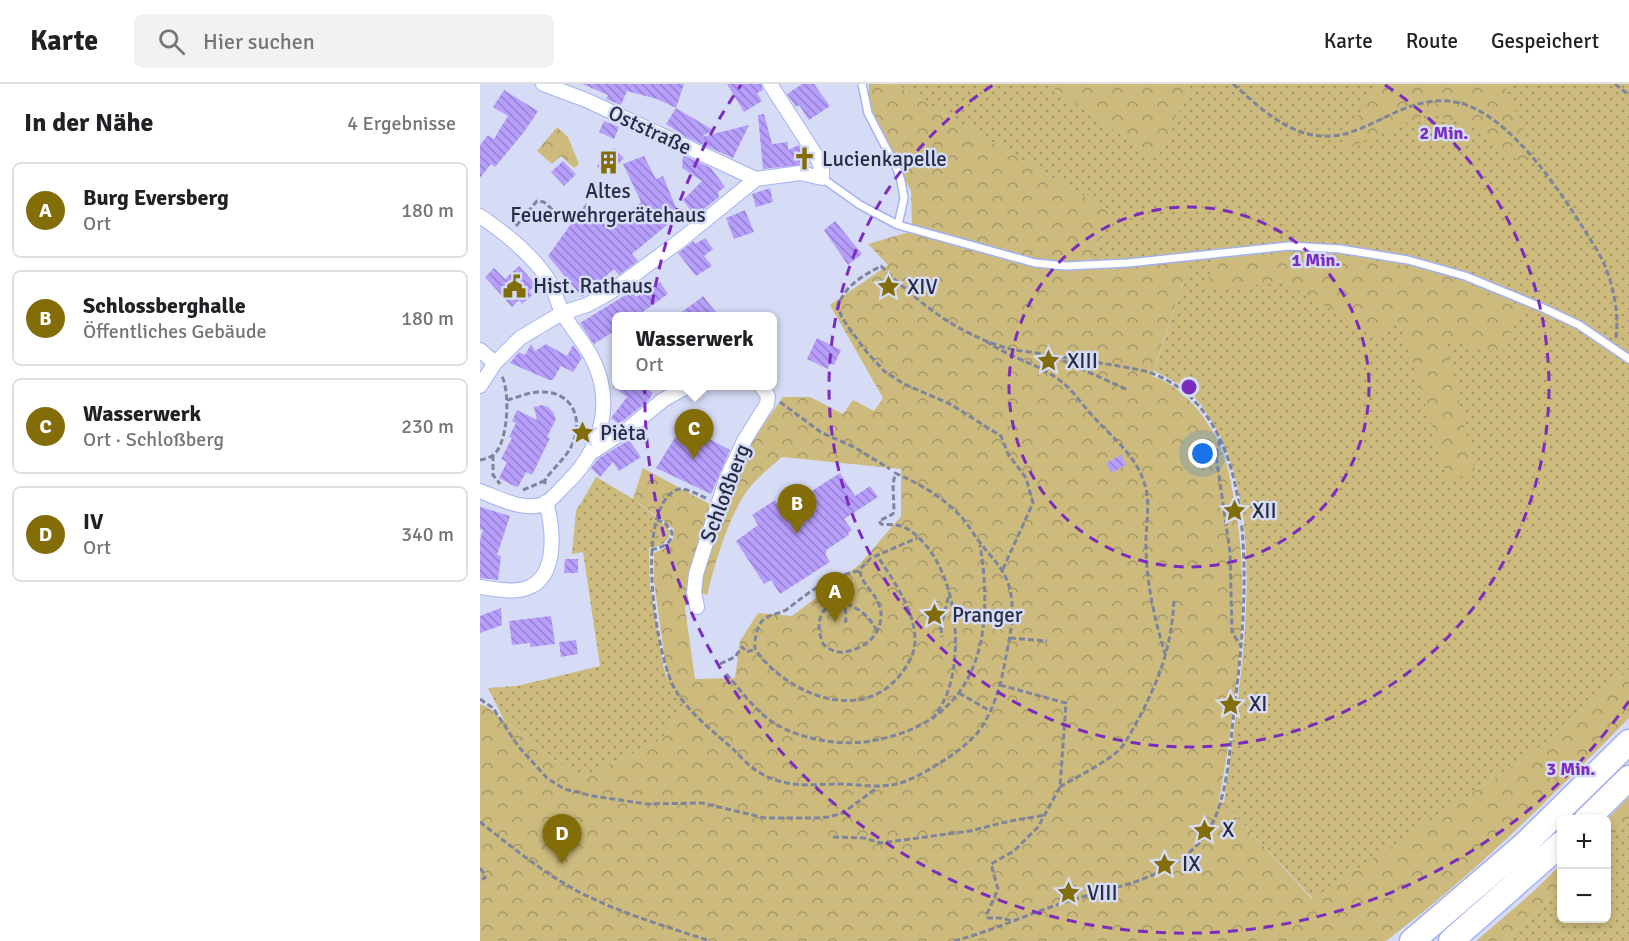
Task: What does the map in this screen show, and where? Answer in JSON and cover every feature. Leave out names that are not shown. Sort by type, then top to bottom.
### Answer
[{"type":"highway","points":[[1412,941],[1524,845],[1629,742]]},
{"type":"highway","points":[[1590,815],[1629,777]]},
{"type":"highway","points":[[1451,941],[1557,847]]},
{"type":"street","name":"Oststraße","points":[[543,84],[586,100],[756,179]]},
{"type":"street","points":[[480,386],[495,363],[520,338],[562,313],[587,305],[609,293],[681,240],[756,179],[800,173],[822,178],[822,170],[817,157],[770,84]]},
{"type":"street","points":[[480,216],[508,237],[551,283],[562,313],[592,357],[603,398],[602,424],[591,453],[571,478],[546,502],[535,506],[524,505],[480,491]]},
{"type":"street","points":[[480,350],[495,363]]},
{"type":"street","points":[[591,453],[629,428],[663,400],[681,390]]},
{"type":"street","name":"Schloßberg","points":[[697,608],[694,592],[696,574],[718,503],[730,468],[765,409],[765,391]]},
{"type":"street","points":[[480,587],[495,590],[524,589],[539,581],[551,556],[551,519],[546,502]]},
{"type":"lane","points":[[862,84],[865,105],[897,169],[902,187],[903,209],[898,225]]},
{"type":"lane","points":[[822,178],[860,205],[898,225],[1015,259],[1050,265],[1128,263],[1289,246],[1340,249],[1429,265],[1498,289],[1579,325],[1629,359]]},
{"type":"path","points":[[1233,84],[1279,123],[1309,135],[1327,136],[1348,133],[1419,103],[1458,102],[1483,113],[1503,128],[1532,157],[1571,208],[1603,260],[1614,298],[1617,320],[1615,348]]},
{"type":"path","points":[[1615,84],[1629,95]]},
{"type":"path","points":[[508,237],[537,201],[544,202],[565,221]]},
{"type":"path","points":[[954,941],[1059,904],[1136,883],[1180,860],[1201,840],[1214,821],[1224,784],[1244,594],[1242,527],[1230,468],[1220,440],[1199,406],[1186,392],[1161,376],[1119,365],[1003,347],[957,327],[922,304],[881,266],[852,284],[840,302],[840,312],[865,350],[884,371],[904,384],[950,404],[994,431],[1003,440],[1008,454],[1026,478],[1033,503],[1002,571]]},
{"type":"path","points":[[982,338],[994,347],[1040,368],[1064,384],[1127,452],[1140,472],[1146,487],[1145,548],[1152,612],[1166,657]]},
{"type":"path","points":[[1051,355],[1072,367],[1128,390]]},
{"type":"path","points":[[480,460],[496,452],[503,436],[507,400],[502,376]]},
{"type":"path","points":[[765,391],[815,428],[869,455],[890,470]]},
{"type":"path","points":[[507,400],[532,393],[552,392],[566,399],[574,411],[577,428],[572,445],[560,464],[545,480],[529,489],[519,490]]},
{"type":"path","points":[[1220,440],[1216,455],[1230,552],[1232,632],[1240,647]]},
{"type":"path","points":[[493,455],[493,475],[503,486]]},
{"type":"path","points":[[718,503],[678,489],[666,500],[657,520],[651,550],[651,582],[663,661],[668,678],[682,700],[754,769],[768,777],[794,785],[895,786],[916,777],[949,757],[977,733],[990,711],[1000,685],[1010,638],[1012,617],[1010,593],[1002,571],[963,519],[943,500],[896,473],[893,485],[894,512],[879,522],[903,527],[934,556],[949,592],[955,630],[954,665],[948,691],[933,719]]},
{"type":"path","points":[[545,480],[546,502]]},
{"type":"path","points":[[651,550],[663,547],[672,536],[670,528],[657,520]]},
{"type":"path","points":[[877,555],[896,584],[911,619],[916,639],[912,657],[892,685],[875,695],[848,701],[821,696],[783,679],[754,649],[755,638],[764,619],[786,609],[811,590],[846,574],[859,571],[866,561],[877,555],[917,538]]},
{"type":"path","points":[[726,674],[759,711],[775,723],[817,738],[843,742],[866,742],[897,735],[933,719],[959,693],[976,662],[983,622],[985,576],[980,543]]},
{"type":"path","points":[[859,571],[881,609],[882,619],[877,632],[870,641],[846,652],[836,652],[823,644],[818,634],[823,613],[831,605],[845,603],[856,608],[877,632]]},
{"type":"path","points":[[942,637],[941,627],[949,592]]},
{"type":"path","points":[[1060,787],[1120,750],[1156,684],[1166,657],[1173,621],[1174,599]]},
{"type":"path","points":[[844,622],[846,621],[845,603]]},
{"type":"path","points":[[934,618],[941,627]]},
{"type":"path","points":[[1010,638],[1047,641]]},
{"type":"path","points":[[720,664],[735,657],[742,647],[747,652],[754,649]]},
{"type":"path","points":[[1000,685],[1066,703],[1060,787],[1038,827],[1014,851],[991,864],[998,889],[987,914],[988,918],[1003,918],[1012,921]]},
{"type":"path","points":[[959,693],[990,711]]},
{"type":"path","points":[[480,699],[493,708],[518,746],[547,778],[564,789],[593,796],[646,804],[702,803],[765,818],[817,818],[843,813],[878,787]]},
{"type":"path","points":[[833,837],[864,838],[881,843],[970,831],[1046,815]]},
{"type":"path","points":[[480,822],[523,856],[585,895],[710,941]]},
{"type":"path","points":[[480,868],[485,875],[485,878],[480,880]]},
{"type":"green space","points":[[869,84],[894,84],[1111,212],[1089,262],[1064,263],[1037,260],[912,224],[911,191],[869,107]]},
{"type":"green space","points":[[894,84],[1047,84],[1157,159],[1191,84],[1629,84],[1629,670],[1537,750],[1313,899],[1224,803],[1243,658],[1246,553],[1241,503],[1229,457],[1207,413],[1186,389],[1154,371],[1190,261],[1189,253],[1089,262],[1111,212]]},
{"type":"green space","points":[[1047,84],[1191,84],[1157,159]]},
{"type":"green space","points":[[1375,84],[1504,84],[1532,151],[1522,164],[1472,125],[1428,114],[1340,151]]},
{"type":"green space","points":[[557,127],[568,137],[579,164],[574,168],[561,156],[552,164],[537,151]]},
{"type":"green space","points":[[909,232],[1033,267],[1066,269],[1190,261],[1152,376],[1168,383],[1188,399],[1215,435],[1229,474],[1239,531],[1242,569],[1240,648],[1219,801],[1224,803],[1312,899],[1537,750],[1629,670],[1629,718],[1481,862],[1419,916],[1386,941],[480,941],[480,704],[487,707],[579,779],[661,740],[685,705],[668,682],[654,582],[654,553],[665,548],[673,539],[674,529],[633,499],[643,468],[713,506],[685,608],[695,679],[735,678],[740,641],[758,613],[792,616],[860,564],[901,516],[901,469],[782,457],[758,478],[744,496],[724,538],[707,595],[700,593],[701,576],[733,478],[749,445],[783,397],[810,397],[843,414],[853,400],[874,411],[883,398],[830,305],[888,265],[868,244]]},
{"type":"green space","points":[[1287,250],[1351,257],[1414,268],[1472,285],[1523,307],[1502,354],[1445,339],[1475,472],[1448,481],[1401,321],[1375,336],[1286,283],[1207,288],[1212,260]]},
{"type":"green space","points":[[596,477],[633,499],[656,517],[655,520],[665,524],[670,532],[663,544],[649,548],[650,584],[663,665],[668,682],[685,705],[661,740],[579,779],[504,720],[488,688],[517,686],[600,666],[583,552],[572,554],[576,511]]},
{"type":"green space","points":[[1629,797],[1629,819],[1611,838],[1611,815]]},
{"type":"green space","points":[[1629,819],[1629,941],[1506,941],[1557,891],[1557,923],[1611,923],[1611,838]]},
{"type":"green space","points":[[1557,868],[1557,891],[1506,941],[1476,941]]},
{"type":"building","points":[[582,84],[684,84],[676,108],[657,99],[627,91],[621,105],[606,99],[608,95]]},
{"type":"building","points":[[727,84],[761,84],[763,90],[757,93],[762,101],[744,112]]},
{"type":"building","points":[[802,84],[814,84],[830,106],[809,120],[799,105],[796,107],[787,94]]},
{"type":"building","points":[[504,90],[538,111],[495,167],[491,164],[480,178],[480,145],[488,135],[494,139],[508,116],[493,107]]},
{"type":"building","points":[[676,108],[713,130],[701,137],[749,125],[733,158],[686,137],[666,124]]},
{"type":"building","points":[[764,114],[772,144],[788,142],[788,150],[799,145],[810,164],[763,169],[758,115]]},
{"type":"building","points":[[604,121],[619,127],[614,139],[599,132]]},
{"type":"building","name":"Altes Feuerwehrgerätehaus","points":[[614,148],[624,158],[606,175],[597,166]]},
{"type":"building","points":[[683,155],[711,168],[725,187],[718,192],[719,197],[695,216],[683,200],[702,181],[682,168]]},
{"type":"building","points":[[644,156],[656,179],[663,176],[679,215],[632,254],[638,261],[619,275],[614,269],[582,297],[548,256],[586,203],[610,230],[641,202],[623,164]]},
{"type":"building","points":[[563,161],[576,174],[564,186],[551,172]]},
{"type":"building","points":[[770,188],[773,202],[756,207],[752,194]]},
{"type":"building","points":[[745,210],[754,232],[734,239],[726,218]]},
{"type":"building","points":[[835,221],[862,254],[848,265],[824,230]]},
{"type":"building","points":[[705,238],[713,249],[704,256],[712,266],[696,276],[678,253],[694,241],[695,244]]},
{"type":"building","name":"Hist. Rathaus","points":[[519,266],[536,285],[529,291],[532,295],[522,304],[519,300],[512,307],[485,277],[494,268],[505,279]]},
{"type":"building","points":[[660,282],[668,294],[643,312],[612,312],[612,333],[594,344],[580,323],[632,291],[636,297]]},
{"type":"building","points":[[703,296],[716,312],[682,312]]},
{"type":"building","points":[[817,338],[841,350],[834,365],[830,363],[828,369],[807,359]]},
{"type":"building","points":[[531,344],[535,351],[546,344],[567,356],[573,345],[582,358],[573,372],[561,366],[553,380],[549,380],[510,363],[519,352],[525,355]]},
{"type":"building","points":[[617,390],[648,390],[653,393],[648,401],[619,424],[611,418],[627,397]]},
{"type":"building","points":[[542,405],[553,412],[556,419],[547,437],[550,438],[532,475],[526,472],[518,487],[514,486],[499,478],[507,462],[501,459],[512,438],[509,437],[516,423],[512,421],[517,410],[537,420],[534,407]]},
{"type":"building","points":[[683,425],[730,450],[711,494],[656,468]]},
{"type":"building","points":[[629,440],[641,457],[619,471],[613,462],[600,477],[591,468],[599,458]]},
{"type":"building","points":[[1121,455],[1126,465],[1112,473],[1106,463]]},
{"type":"building","points":[[840,473],[855,496],[870,486],[878,497],[844,519],[852,530],[848,533],[849,535],[826,550],[825,554],[830,562],[780,594],[771,580],[764,584],[736,541],[758,525],[752,515],[775,500],[782,510]]},
{"type":"building","points":[[480,507],[510,516],[497,555],[501,556],[498,580],[480,578],[480,540],[483,530],[480,529]]},
{"type":"building","points":[[565,559],[578,559],[578,573],[564,573]]},
{"type":"building","points":[[501,608],[502,625],[480,633],[480,616]]},
{"type":"building","points":[[551,616],[555,644],[530,647],[530,643],[512,645],[509,621]]},
{"type":"building","points":[[576,640],[578,654],[561,657],[559,642]]},
{"type":"place","name":"Lucienkapelle","points":[[804,159]]},
{"type":"place","name":"Altes Feuerwehrgerätehaus","points":[[608,163]]},
{"type":"place","name":"Hist. Rathaus","points":[[515,286]]},
{"type":"place","name":"XIV","points":[[889,287]]},
{"type":"place","name":"XIII","points":[[1049,361]]},
{"type":"place","name":"Pièta","points":[[582,433]]},
{"type":"place","name":"Wasserwerk","points":[[694,459]]},
{"type":"place","name":"XII","points":[[1234,511]]},
{"type":"place","name":"Schlossberghalle","points":[[797,534]]},
{"type":"place","name":"Pranger","points":[[934,615]]},
{"type":"place","name":"Burg Eversberg","points":[[835,622]]},
{"type":"place","name":"XI","points":[[1231,704]]},
{"type":"place","name":"X","points":[[1204,830]]},
{"type":"place","name":"IV","points":[[562,864]]},
{"type":"place","name":"IX","points":[[1164,864]]},
{"type":"place","name":"VIII","points":[[1069,893]]}]
